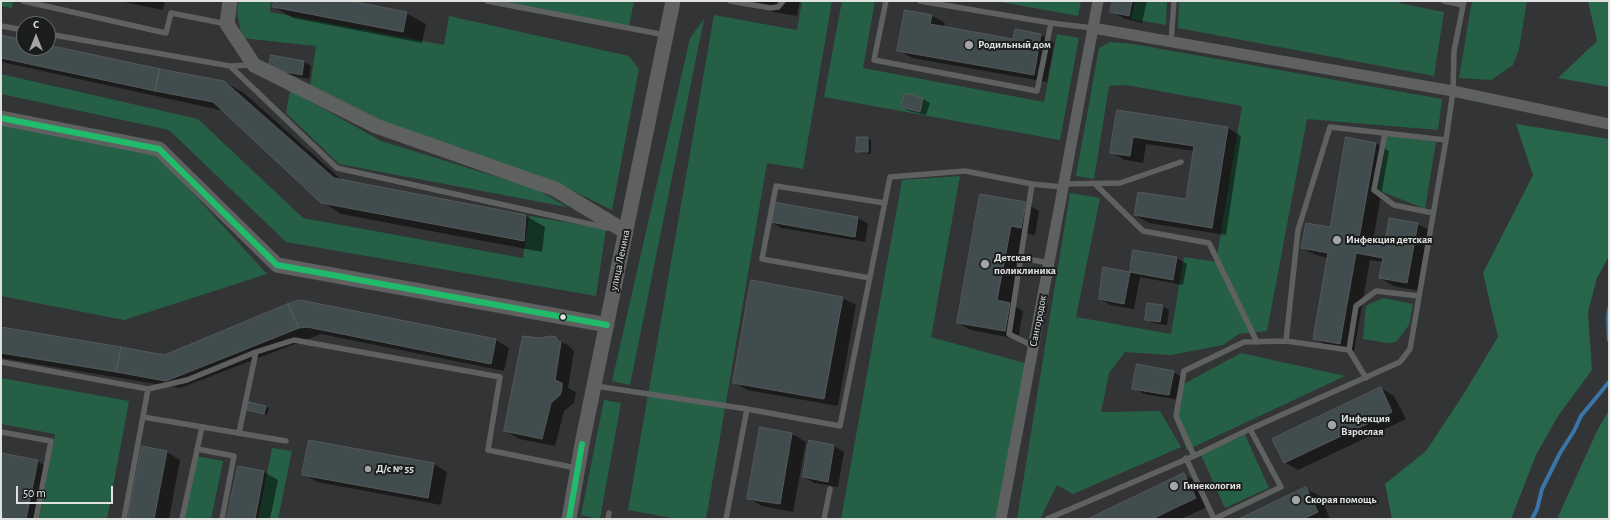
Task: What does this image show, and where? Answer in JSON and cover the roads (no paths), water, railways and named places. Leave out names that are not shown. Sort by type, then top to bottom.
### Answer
[{"type":"street","points":[[230,1],[227,24],[254,65],[376,126],[555,189],[626,232]]},
{"type":"street","name":"улица Ленина","points":[[569,519],[594,386],[673,1]]},
{"type":"street","name":"Сангородок","points":[[1001,519],[1098,1]]},
{"type":"street","points":[[1093,28],[1452,91],[1609,124]]},
{"type":"street","points":[[1,118],[159,149],[277,265],[607,325]]},
{"type":"lane","points":[[23,1],[166,33],[171,13],[227,24]]},
{"type":"lane","points":[[487,1],[667,35]]},
{"type":"lane","points":[[730,1],[770,8],[778,7],[783,1]]},
{"type":"lane","points":[[886,1],[874,60],[1037,91],[1051,23]]},
{"type":"lane","points":[[920,1],[1051,23],[1093,28]]},
{"type":"lane","points":[[1171,42],[1174,1]]},
{"type":"lane","points":[[1047,519],[1186,458],[1194,456],[1250,429],[1366,378],[1400,362],[1410,349],[1446,140],[1452,91],[1454,51],[1463,3],[1444,1]]},
{"type":"lane","points":[[1,26],[16,29]]},
{"type":"lane","points":[[56,35],[230,66],[254,65]]},
{"type":"lane","points":[[230,66],[337,168],[626,232]]},
{"type":"lane","points":[[1286,341],[1298,230],[1330,128],[1446,140]]},
{"type":"lane","points":[[1385,133],[1374,190],[1394,205],[1433,213]]},
{"type":"lane","points":[[594,386],[747,409],[840,426],[890,177],[965,171],[1032,184],[1063,186],[1120,183],[1181,162]]},
{"type":"lane","points":[[1032,184],[1009,334],[1033,346]]},
{"type":"lane","points":[[1096,184],[1143,231],[1209,243],[1257,342]]},
{"type":"lane","points":[[870,278],[762,259],[776,186],[885,203]]},
{"type":"lane","points":[[1021,258],[1049,263]]},
{"type":"lane","points":[[1366,378],[1349,350],[1356,306],[1376,291],[1419,296]]},
{"type":"lane","points":[[1,362],[148,389],[187,380],[256,352],[294,340],[500,377],[488,450],[578,468]]},
{"type":"lane","points":[[1194,456],[1176,416],[1184,371],[1244,342],[1286,341],[1349,350]]},
{"type":"lane","points":[[239,433],[256,352]]},
{"type":"lane","points":[[124,519],[148,389]]},
{"type":"lane","points":[[726,519],[747,409]]},
{"type":"lane","points":[[143,417],[286,441]]},
{"type":"lane","points":[[182,519],[202,427]]},
{"type":"lane","points":[[1186,458],[1214,519],[1281,487],[1250,429]]},
{"type":"lane","points":[[1,432],[51,441],[36,519]]},
{"type":"lane","points":[[197,449],[234,456],[222,519]]},
{"type":"lane","points":[[824,519],[830,488]]},
{"type":"waterway","points":[[1609,309],[1609,340]]},
{"type":"waterway","points":[[1532,519],[1537,509],[1542,489],[1560,453],[1574,431],[1581,416],[1609,382]]},
{"type":"place","name":"Родильный дом","points":[[969,45]]},
{"type":"place","name":"Инфекция детская","points":[[1337,240]]},
{"type":"place","name":"Детская поликлиника","points":[[985,264]]},
{"type":"place","name":"Инфекция Взрослая","points":[[1332,425]]},
{"type":"place","name":"Д/с № 55","points":[[368,469]]},
{"type":"place","name":"Гинекология","points":[[1174,486]]},
{"type":"place","name":"Скорая помощь","points":[[1296,500]]}]
